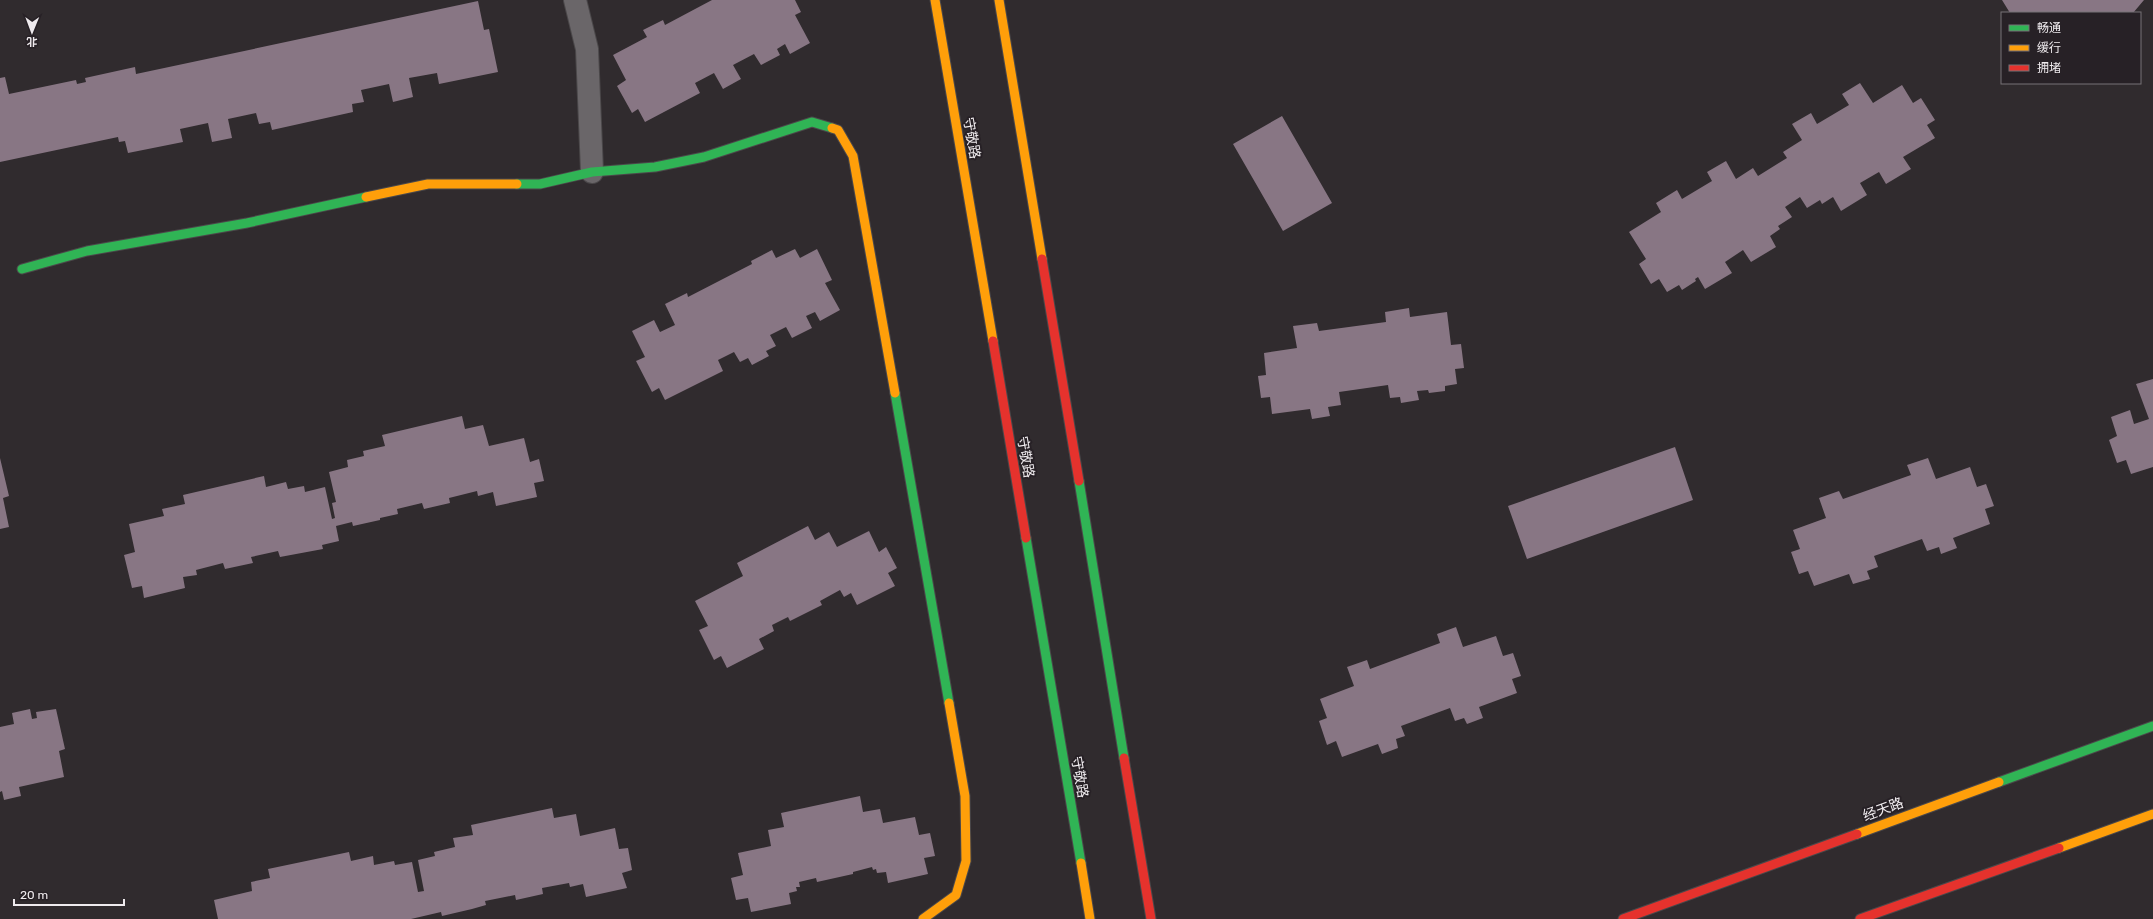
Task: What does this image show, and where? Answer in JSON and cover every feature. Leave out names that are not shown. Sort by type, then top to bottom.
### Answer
[{"type":"main road","name":"守敬路","points":[[935,0],[1090,919]]},
{"type":"main road","points":[[999,0],[1151,919]]},
{"type":"main road","points":[[22,268],[87,251],[247,223],[428,184],[540,184],[592,172],[655,167],[704,157],[812,122],[838,130],[853,156],[966,796],[966,861],[956,895],[923,919]]},
{"type":"main road","name":"经天路","points":[[1623,919],[2153,726]]},
{"type":"main road","points":[[1860,919],[2153,814]]},
{"type":"street","points":[[575,0],[587,49],[592,172]]},
{"type":"building","points":[[712,0],[795,0],[801,12],[795,15],[810,43],[790,54],[785,44],[777,49],[780,55],[761,65],[754,54],[733,65],[741,79],[723,89],[714,73],[695,83],[700,93],[645,122],[638,109],[632,113],[617,86],[626,80],[613,55],[647,37],[643,30],[663,20],[665,25]]},
{"type":"building","points":[[2002,0],[2144,0],[2134,12],[2009,12]]},
{"type":"building","points":[[478,1],[484,30],[489,29],[498,72],[439,84],[437,73],[409,78],[413,97],[393,102],[389,84],[361,90],[364,102],[352,104],[353,112],[272,130],[270,122],[259,124],[256,113],[228,119],[232,138],[212,142],[208,123],[180,129],[183,142],[128,153],[125,141],[119,142],[118,137],[0,162],[0,78],[5,77],[9,94],[76,80],[77,84],[86,82],[85,78],[135,67],[136,74]]},
{"type":"building","points":[[1860,83],[1873,103],[1902,85],[1913,103],[1921,98],[1935,120],[1927,125],[1935,138],[1903,157],[1911,169],[1886,184],[1879,172],[1860,183],[1867,195],[1841,211],[1833,197],[1822,204],[1820,200],[1807,208],[1800,197],[1785,207],[1792,217],[1778,226],[1780,229],[1770,236],[1776,247],[1751,262],[1743,250],[1725,262],[1732,273],[1705,289],[1698,277],[1695,279],[1696,281],[1682,290],[1679,285],[1667,292],[1659,279],[1651,284],[1639,264],[1646,259],[1629,232],[1661,212],[1656,203],[1677,190],[1682,199],[1712,181],[1707,172],[1726,161],[1736,179],[1753,168],[1758,176],[1787,158],[1783,152],[1802,140],[1792,124],[1811,113],[1817,124],[1849,105],[1842,94]]},
{"type":"building","points":[[1282,116],[1332,203],[1283,231],[1233,144]]},
{"type":"building","points":[[795,249],[800,258],[817,249],[832,280],[825,283],[840,310],[820,321],[815,312],[806,316],[812,328],[792,338],[786,327],[770,335],[776,346],[766,351],[769,356],[752,365],[748,358],[740,362],[734,352],[718,360],[723,371],[665,400],[659,388],[652,392],[636,361],[645,357],[632,331],[654,320],[660,332],[675,325],[665,304],[687,293],[688,297],[752,264],[751,261],[772,250],[776,258]]},
{"type":"building","points":[[1409,308],[1410,317],[1447,312],[1451,345],[1461,344],[1464,368],[1455,369],[1457,384],[1445,386],[1445,391],[1429,393],[1428,390],[1417,391],[1419,400],[1401,403],[1400,397],[1390,398],[1388,385],[1339,392],[1341,405],[1328,407],[1330,416],[1312,419],[1310,409],[1272,414],[1270,397],[1261,398],[1258,376],[1266,375],[1264,353],[1297,348],[1293,326],[1317,323],[1319,331],[1386,322],[1385,312]]},
{"type":"building","points":[[2153,379],[2153,467],[2131,474],[2126,460],[2117,463],[2109,440],[2117,436],[2111,417],[2130,410],[2134,424],[2149,419],[2136,384]]},
{"type":"building","points":[[462,416],[465,429],[483,425],[489,446],[524,438],[530,462],[539,459],[544,481],[534,483],[537,497],[496,506],[493,492],[478,496],[477,491],[449,498],[450,503],[424,509],[422,503],[397,509],[398,514],[380,518],[380,520],[353,526],[352,522],[336,526],[339,541],[322,545],[323,549],[280,557],[278,551],[251,557],[253,563],[225,569],[223,563],[196,570],[197,575],[183,577],[185,588],[144,598],[142,586],[132,588],[124,555],[135,552],[129,524],[164,516],[162,509],[185,504],[183,495],[264,476],[266,487],[286,482],[288,489],[304,486],[305,492],[325,487],[332,519],[335,518],[332,503],[336,502],[329,472],[348,467],[347,460],[364,456],[363,451],[385,446],[382,435]]},
{"type":"building","points":[[1675,447],[1693,500],[1527,559],[1508,506]]},
{"type":"building","points":[[0,458],[9,496],[3,498],[9,527],[0,529]]},
{"type":"building","points":[[1928,458],[1936,479],[1970,467],[1977,487],[1986,484],[1994,506],[1985,509],[1990,524],[1953,538],[1957,548],[1941,554],[1939,547],[1927,551],[1922,539],[1874,556],[1878,567],[1867,571],[1870,579],[1853,584],[1849,574],[1814,586],[1808,571],[1799,574],[1791,552],[1800,549],[1793,530],[1826,518],[1819,498],[1839,491],[1843,499],[1911,475],[1907,465]]},
{"type":"building","points":[[808,526],[815,540],[829,532],[837,547],[869,531],[879,552],[886,547],[897,568],[888,573],[895,586],[857,605],[851,593],[844,597],[840,590],[820,601],[822,605],[790,621],[788,617],[772,625],[774,631],[759,639],[764,649],[727,668],[721,656],[714,660],[699,630],[708,626],[695,601],[743,576],[737,563]]},
{"type":"building","points":[[1456,627],[1463,647],[1496,636],[1503,656],[1513,653],[1521,676],[1512,679],[1517,693],[1479,707],[1483,718],[1467,724],[1464,718],[1455,721],[1450,708],[1401,726],[1405,736],[1396,739],[1398,748],[1382,754],[1378,744],[1342,757],[1336,741],[1327,745],[1319,721],[1327,718],[1320,699],[1354,686],[1347,667],[1367,660],[1370,669],[1440,643],[1437,634]]},
{"type":"building","points":[[30,709],[32,719],[37,718],[36,712],[56,709],[65,749],[59,751],[64,777],[19,787],[21,796],[4,800],[2,791],[0,792],[0,727],[14,724],[12,713]]},
{"type":"building","points":[[860,796],[863,812],[880,809],[883,823],[915,817],[919,835],[930,833],[935,856],[924,858],[928,874],[888,883],[886,872],[877,873],[876,869],[873,870],[872,867],[853,872],[853,874],[817,882],[816,878],[799,882],[800,887],[796,887],[797,891],[789,893],[791,904],[751,912],[748,898],[736,900],[731,878],[743,875],[738,853],[771,846],[768,830],[784,827],[781,813]]},
{"type":"building","points":[[552,808],[554,818],[576,814],[580,836],[615,828],[619,849],[628,848],[632,870],[622,873],[627,888],[586,897],[583,884],[570,887],[569,883],[542,888],[543,894],[516,900],[515,895],[485,901],[486,905],[442,916],[441,912],[411,919],[218,919],[214,900],[252,891],[251,882],[270,878],[268,869],[349,852],[351,861],[373,856],[374,865],[394,861],[395,865],[412,862],[418,892],[424,891],[418,860],[435,856],[434,852],[455,847],[453,838],[473,835],[471,825]]},
{"type":"traffic: fast","points":[[517,184],[540,184],[592,172],[655,167],[704,157],[812,122],[832,128]]},
{"type":"traffic: fast","points":[[22,269],[87,251],[247,223],[366,197]]},
{"type":"traffic: fast","points":[[895,393],[949,703]]},
{"type":"traffic: fast","points":[[1079,481],[1124,758]]},
{"type":"traffic: fast","points":[[1026,538],[1081,863]]},
{"type":"traffic: fast","points":[[1999,782],[2153,726]]},
{"type":"traffic: slow","points":[[935,0],[993,341]]},
{"type":"traffic: slow","points":[[999,0],[1042,259]]},
{"type":"traffic: slow","points":[[832,128],[838,130],[853,156],[895,393]]},
{"type":"traffic: slow","points":[[366,197],[428,184],[517,184]]},
{"type":"traffic: slow","points":[[923,919],[956,895],[966,861],[965,796],[949,703]]},
{"type":"traffic: slow","points":[[1857,834],[1999,782]]},
{"type":"traffic: slow","points":[[2059,848],[2153,814]]},
{"type":"traffic: slow","points":[[1081,863],[1090,919]]},
{"type":"traffic: jam","points":[[1042,259],[1079,481]]},
{"type":"traffic: jam","points":[[993,341],[1026,538]]},
{"type":"traffic: jam","points":[[1124,758],[1151,919]]},
{"type":"traffic: jam","points":[[1623,919],[1857,834]]},
{"type":"traffic: jam","points":[[1860,919],[2059,848]]}]
